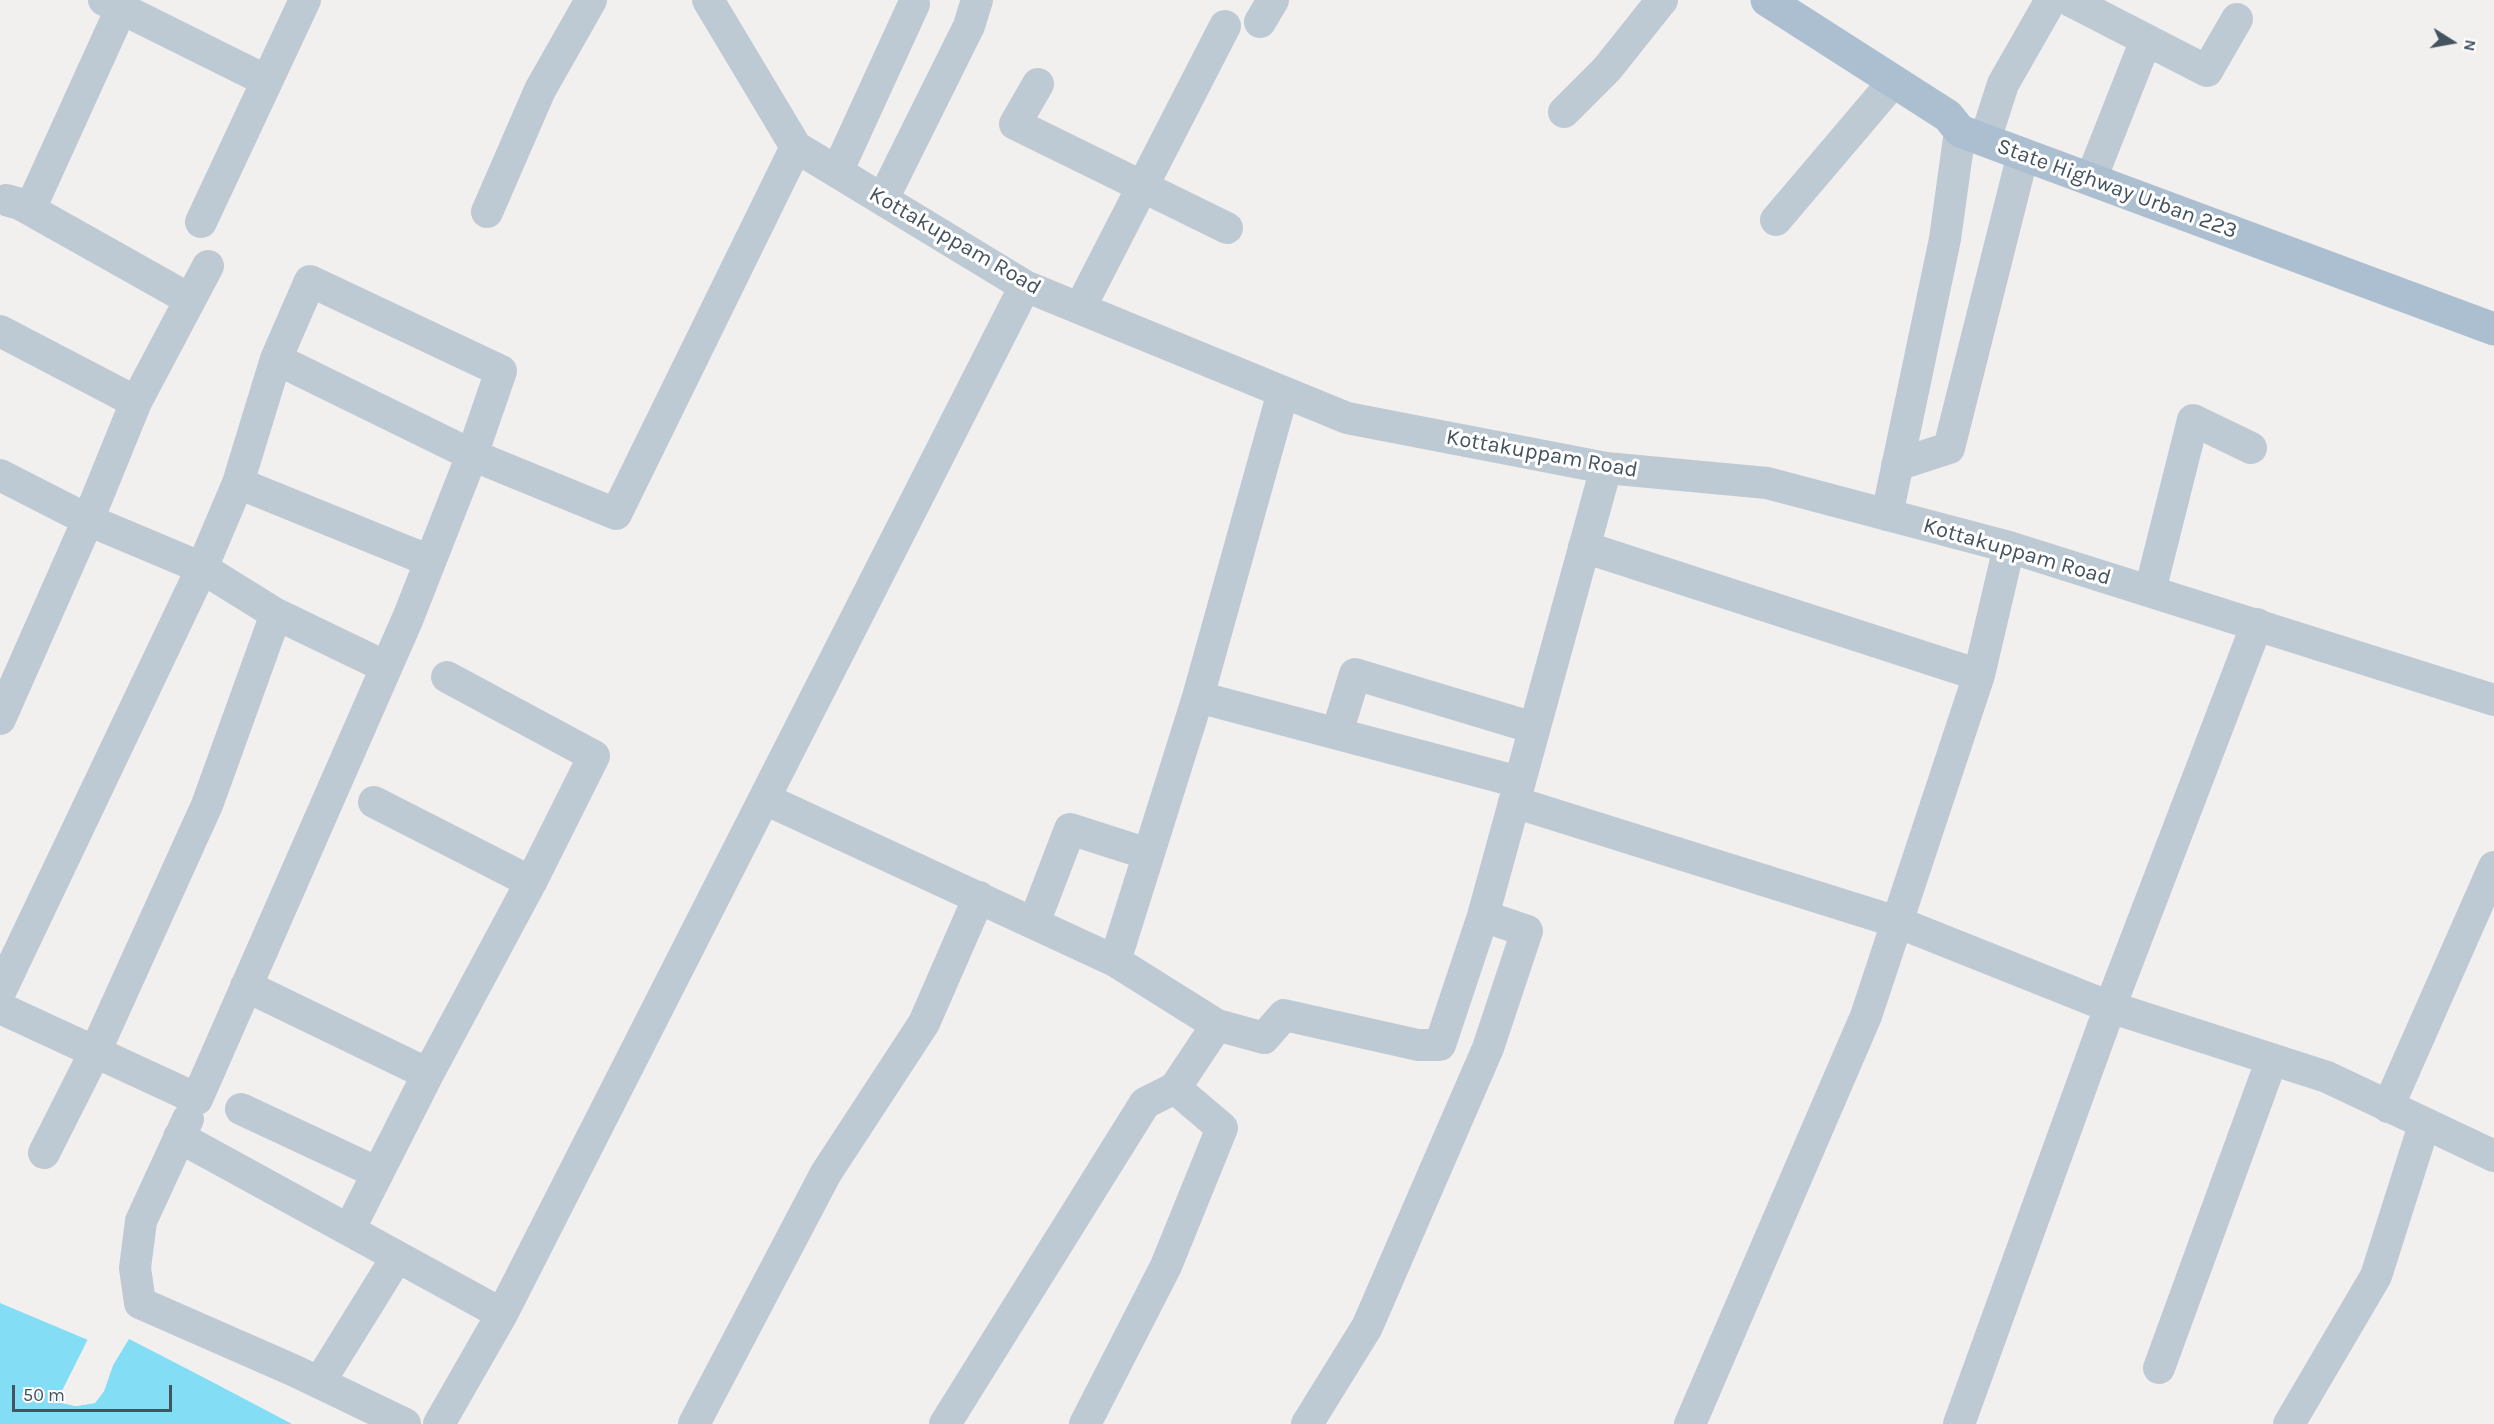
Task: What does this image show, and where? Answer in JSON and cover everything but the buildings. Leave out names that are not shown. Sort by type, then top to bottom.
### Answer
[{"type":"main road","name":"State Highway Urban 223","points":[[1767,0],[1948,116],[1972,135],[2494,329]]},
{"type":"street","points":[[201,222],[305,0]]},
{"type":"street","points":[[487,213],[540,90],[591,0]]},
{"type":"street","name":"Kottakuppam Road","points":[[708,0],[796,147],[1026,286],[1347,418],[1606,468],[1767,483],[2009,547],[2492,695]]},
{"type":"street","points":[[1564,112],[1607,69],[1662,0]]},
{"type":"street","points":[[1887,515],[1945,239],[1972,135],[2051,0]]},
{"type":"street","points":[[2069,0],[2207,71],[2237,19]]},
{"type":"street","points":[[883,199],[969,26],[974,1]]},
{"type":"street","points":[[837,172],[914,4]]},
{"type":"street","points":[[10,201],[29,203],[36,196],[130,7],[267,81]]},
{"type":"street","points":[[1080,308],[1225,26]]},
{"type":"street","points":[[2091,179],[2146,40]]},
{"type":"street","points":[[1776,220],[1894,81]]},
{"type":"street","points":[[1038,84],[1016,124],[1227,228]]},
{"type":"street","points":[[276,359],[472,455],[616,514],[796,147]]},
{"type":"street","points":[[1897,465],[1949,448],[2022,154]]},
{"type":"street","points":[[10,201],[189,299]]},
{"type":"street","points":[[0,719],[88,520],[136,402],[208,266]]},
{"type":"street","points":[[0,992],[202,568],[238,483],[276,359],[310,281],[501,371],[472,455],[386,667],[197,1099],[141,1221],[135,1268],[140,1303],[405,1424]]},
{"type":"street","points":[[439,1424],[502,1314],[1026,286]]},
{"type":"street","points":[[0,331],[136,402]]},
{"type":"street","points":[[1115,961],[1198,697],[1283,392]]},
{"type":"street","points":[[2150,591],[2193,420],[2251,448]]},
{"type":"street","points":[[765,799],[1115,961],[1217,1025],[1264,1038],[1284,1015],[1418,1045],[1440,1045],[1483,916],[1606,468]]},
{"type":"street","points":[[0,475],[88,520],[202,568],[276,614],[386,667]]},
{"type":"street","points":[[238,483],[430,561]]},
{"type":"street","points":[[1584,547],[1979,675]]},
{"type":"street","points":[[1690,1424],[1866,1016],[1979,675],[2009,547]]},
{"type":"street","points":[[44,1153],[95,1052],[207,805],[276,614]]},
{"type":"street","points":[[1959,1424],[2110,1007],[2257,624]]},
{"type":"street","points":[[1337,733],[1355,674],[1534,728]]},
{"type":"street","points":[[349,1230],[428,1074],[531,882],[594,756],[447,677]]},
{"type":"street","points":[[1198,697],[1337,733],[1897,922],[2110,1007],[2327,1077],[2424,1125],[2494,1156]]},
{"type":"street","points":[[374,802],[531,882]]},
{"type":"street","points":[[1034,923],[1070,829],[1148,854]]},
{"type":"street","points":[[2388,1107],[2494,867]]},
{"type":"street","points":[[694,1424],[826,1173],[924,1023],[979,897]]},
{"type":"street","points":[[1307,1424],[1367,1327],[1488,1048],[1527,931],[1483,916]]},
{"type":"street","points":[[246,986],[428,1074]]},
{"type":"street","points":[[0,1008],[197,1099]]},
{"type":"street","points":[[945,1424],[1145,1103],[1175,1089],[1217,1025]]},
{"type":"street","points":[[2159,1368],[2272,1059]]},
{"type":"street","points":[[1084,1424],[1166,1266],[1222,1128],[1175,1089]]},
{"type":"street","points":[[241,1109],[378,1173]]},
{"type":"street","points":[[2289,1424],[2376,1276],[2424,1125]]},
{"type":"street","points":[[179,1137],[502,1314]]},
{"type":"street","points":[[319,1383],[397,1257]]},
{"type":"water","points":[[0,1303],[88,1340],[60,1395],[62,1403],[76,1406],[95,1403],[104,1391],[113,1365],[129,1338],[292,1424],[0,1424]]},
{"type":"pier","points":[[129,1335],[294,1421],[295,1424],[129,1339],[113,1365],[104,1391],[95,1403],[76,1406],[62,1403],[60,1395],[89,1337],[91,1341],[63,1395],[64,1400],[76,1403],[93,1400],[101,1390],[110,1364]]}]
